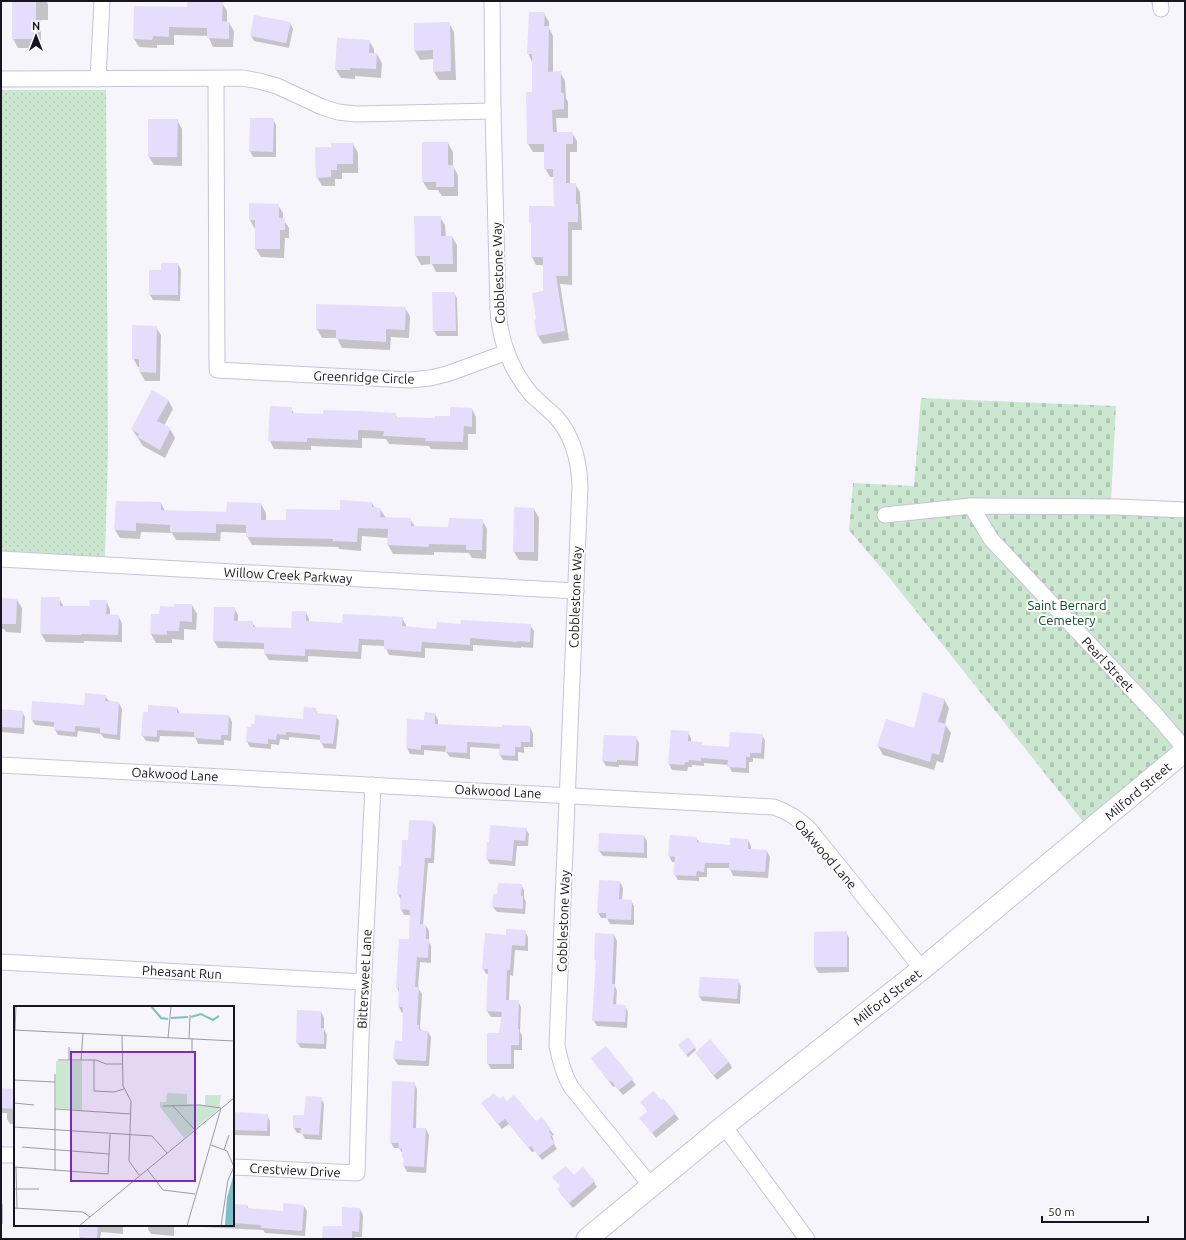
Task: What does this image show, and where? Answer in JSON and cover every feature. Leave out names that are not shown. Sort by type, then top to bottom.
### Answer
[{"type":"main road","name":"Milford Street","points":[[588,1239],[724,1126],[922,969],[1185,750]]},
{"type":"street","points":[[98,79],[102,1]]},
{"type":"street","name":"Cobblestone Way","points":[[492,1],[498,310],[502,337],[517,374],[531,393],[556,417],[568,434],[575,450],[579,467],[580,485],[558,1046],[560,1062],[571,1087],[652,1186]]},
{"type":"street","points":[[1,79],[242,78],[277,86],[322,107],[338,112],[356,114],[493,111]]},
{"type":"street","name":"Greenridge Circle","points":[[216,79],[217,370],[410,380],[430,378],[447,374],[507,352]]},
{"type":"street","points":[[885,515],[970,506],[1118,507],[1185,510]]},
{"type":"street","name":"Pearl Street","points":[[970,506],[991,539],[1157,716],[1185,750]]},
{"type":"street","name":"Willow Creek Parkway","points":[[1,560],[576,591]]},
{"type":"street","name":"Oakwood Lane","points":[[1,765],[774,807],[788,812],[810,830],[922,969]]},
{"type":"street","name":"Bittersweet Lane","points":[[357,1173],[373,785]]},
{"type":"street","name":"Pheasant Run","points":[[1,962],[364,982]]},
{"type":"street","points":[[724,1126],[807,1239]]},
{"type":"street","points":[[1,1155],[14,1155]]},
{"type":"street","name":"Crestview Drive","points":[[234,1167],[357,1173]]},
{"type":"green space","points":[[1,90],[106,90],[108,449],[105,557],[1,552]]},
{"type":"green space","name":"Saint Bernard Cemetery","points":[[921,398],[1116,406],[1111,502],[1185,505],[1185,738],[1085,824],[892,581],[849,530],[853,483],[914,486]]},
{"type":"building","points":[[12,1],[36,1],[36,39],[12,39]]},
{"type":"building","points":[[187,1],[223,2],[222,21],[229,22],[229,39],[207,38],[207,28],[169,27],[169,37],[153,36],[152,40],[133,39],[134,6],[187,7]]},
{"type":"building","points":[[529,12],[545,12],[544,26],[549,26],[548,72],[561,71],[561,93],[564,93],[564,109],[552,110],[553,132],[573,132],[573,144],[566,144],[566,183],[576,183],[576,204],[578,204],[578,222],[568,222],[568,276],[556,276],[565,331],[537,336],[532,293],[543,291],[543,257],[531,257],[531,223],[529,223],[529,206],[554,206],[553,169],[544,169],[544,144],[527,144],[526,92],[532,92],[532,54],[527,54]]},
{"type":"building","points":[[254,15],[291,22],[286,43],[250,36]]},
{"type":"building","points":[[450,22],[451,71],[433,72],[433,50],[414,51],[414,23]]},
{"type":"building","points":[[337,38],[370,40],[369,53],[377,53],[376,69],[350,68],[350,70],[335,70]]},
{"type":"building","points":[[250,118],[274,118],[273,152],[249,151]]},
{"type":"building","points":[[148,119],[178,119],[177,157],[148,157]]},
{"type":"building","points":[[422,142],[448,142],[448,165],[454,165],[454,187],[436,187],[436,182],[422,182]]},
{"type":"building","points":[[331,143],[353,143],[353,164],[337,164],[337,170],[331,170],[331,177],[316,178],[315,147],[331,147]]},
{"type":"building","points":[[249,203],[279,204],[279,218],[285,218],[285,230],[280,230],[280,249],[255,249],[255,220],[249,220]]},
{"type":"building","points":[[414,216],[441,216],[441,236],[452,236],[453,264],[430,264],[430,256],[415,256]]},
{"type":"building","points":[[161,263],[178,263],[178,295],[149,295],[149,270],[161,270]]},
{"type":"building","points":[[432,292],[455,292],[456,331],[433,331]]},
{"type":"building","points":[[316,304],[406,307],[405,330],[386,329],[386,342],[336,339],[336,330],[316,329]]},
{"type":"building","points":[[132,325],[157,326],[156,373],[139,372],[139,359],[132,359]]},
{"type":"building","points":[[152,390],[169,400],[157,421],[171,428],[160,450],[137,437],[139,434],[131,429]]},
{"type":"building","points":[[270,406],[292,407],[292,413],[323,414],[323,410],[358,411],[396,413],[396,417],[435,418],[435,416],[450,416],[450,407],[472,408],[472,427],[464,426],[463,442],[425,441],[426,438],[383,436],[384,431],[358,430],[358,440],[307,438],[307,442],[268,441]]},
{"type":"building","points":[[340,500],[372,502],[372,507],[381,508],[380,517],[411,518],[411,526],[448,527],[449,518],[483,519],[482,550],[466,550],[466,545],[429,544],[429,547],[387,545],[388,529],[358,528],[357,542],[333,541],[333,539],[246,537],[246,525],[216,524],[216,533],[170,532],[170,525],[136,523],[136,531],[114,530],[116,501],[161,502],[161,510],[226,512],[227,502],[261,503],[261,520],[286,520],[286,509],[340,510]]},
{"type":"building","points":[[514,507],[534,508],[534,552],[513,552]]},
{"type":"building","points":[[41,597],[60,597],[60,606],[89,606],[90,600],[107,600],[106,614],[119,615],[118,635],[40,634]]},
{"type":"building","points":[[1,598],[17,599],[16,624],[1,624]]},
{"type":"building","points":[[174,604],[192,604],[192,622],[180,621],[179,631],[167,631],[167,635],[150,634],[151,614],[159,614],[160,606],[174,607]]},
{"type":"building","points":[[214,607],[235,607],[234,621],[253,621],[253,627],[291,628],[292,611],[306,611],[306,621],[342,623],[343,614],[403,617],[402,626],[436,629],[437,622],[461,624],[461,620],[531,624],[530,642],[470,638],[470,645],[422,642],[421,652],[384,649],[384,640],[359,639],[358,652],[305,649],[305,656],[264,654],[264,643],[213,641]]},
{"type":"building","points":[[923,692],[945,699],[938,722],[946,724],[939,755],[932,753],[930,762],[877,746],[886,719],[914,728]]},
{"type":"building","points":[[85,693],[106,695],[105,701],[119,702],[117,735],[100,733],[100,728],[75,726],[75,732],[54,730],[54,722],[31,720],[32,701],[84,705]]},
{"type":"building","points":[[148,705],[177,707],[177,713],[229,715],[228,735],[221,735],[221,740],[194,738],[194,732],[157,730],[157,737],[141,736],[143,712],[148,712]]},
{"type":"building","points":[[304,707],[316,708],[316,713],[337,715],[333,744],[320,743],[320,735],[286,732],[286,735],[277,734],[276,740],[268,739],[268,744],[246,742],[247,727],[251,727],[251,724],[254,724],[255,715],[303,719]]},
{"type":"building","points":[[1,709],[23,711],[22,728],[1,727]]},
{"type":"building","points":[[425,712],[435,713],[435,724],[502,727],[502,725],[530,726],[530,742],[521,742],[521,747],[515,747],[515,756],[499,755],[500,744],[467,742],[467,753],[445,752],[446,746],[421,745],[421,750],[406,748],[407,719],[424,720]]},
{"type":"building","points":[[671,730],[689,731],[688,741],[702,742],[702,745],[729,747],[730,732],[763,734],[761,753],[750,753],[750,757],[746,757],[746,768],[727,767],[728,760],[701,758],[701,761],[689,760],[689,762],[685,762],[684,765],[668,764]]},
{"type":"building","points":[[604,735],[637,736],[635,761],[602,761]]},
{"type":"building","points":[[409,820],[433,821],[431,858],[425,858],[420,924],[426,925],[426,939],[429,939],[428,958],[417,957],[415,987],[419,987],[417,1025],[419,1025],[419,1030],[428,1031],[426,1061],[393,1059],[395,1040],[402,1041],[403,1007],[398,1007],[399,988],[396,988],[399,939],[409,939],[410,910],[400,909],[401,895],[397,894],[399,866],[401,866],[402,840],[408,840]]},
{"type":"building","points":[[490,825],[527,828],[525,841],[514,840],[512,861],[486,859]]},
{"type":"building","points":[[599,833],[644,835],[644,853],[598,851]]},
{"type":"building","points":[[670,835],[697,837],[697,842],[730,845],[730,838],[748,839],[748,849],[767,850],[765,872],[729,870],[729,863],[705,863],[704,872],[697,871],[696,876],[673,875],[675,857],[668,856]]},
{"type":"building","points":[[599,880],[620,881],[619,899],[632,900],[631,920],[606,919],[606,913],[597,913]]},
{"type":"building","points":[[498,883],[522,884],[521,896],[523,896],[523,909],[492,907],[493,894],[497,894]]},
{"type":"building","points":[[506,929],[526,930],[525,946],[512,945],[510,970],[507,970],[506,1000],[519,1000],[519,1045],[511,1045],[511,1064],[487,1064],[487,1033],[499,1033],[502,1012],[486,1011],[488,969],[482,969],[485,933],[506,935]]},
{"type":"building","points":[[847,931],[847,967],[814,967],[814,932]]},
{"type":"building","points":[[595,933],[614,934],[612,984],[615,984],[613,1004],[626,1005],[625,1022],[592,1021],[596,959],[594,959]]},
{"type":"building","points":[[700,977],[739,979],[737,999],[698,996]]},
{"type":"building","points":[[297,1010],[321,1011],[321,1028],[324,1028],[324,1044],[296,1043]]},
{"type":"building","points":[[688,1037],[696,1047],[686,1055],[678,1045]]},
{"type":"building","points":[[710,1039],[729,1062],[714,1075],[695,1053]]},
{"type":"building","points":[[606,1046],[633,1079],[619,1090],[611,1081],[609,1082],[591,1058]]},
{"type":"building","points":[[392,1081],[415,1082],[413,1128],[426,1128],[424,1167],[403,1166],[404,1157],[402,1157],[402,1149],[398,1149],[399,1143],[390,1143]]},
{"type":"building","points":[[1,1088],[14,1089],[14,1109],[1,1108]]},
{"type":"building","points":[[653,1091],[661,1100],[663,1098],[676,1113],[652,1133],[639,1118],[648,1111],[640,1102]]},
{"type":"building","points":[[494,1093],[500,1099],[503,1096],[507,1101],[514,1095],[536,1121],[542,1117],[551,1129],[549,1131],[552,1135],[550,1137],[555,1143],[538,1156],[531,1146],[529,1148],[505,1119],[498,1124],[481,1103]]},
{"type":"building","points":[[306,1096],[322,1097],[319,1135],[300,1134],[301,1128],[293,1128],[293,1115],[304,1115]]},
{"type":"building","points":[[234,1112],[268,1114],[267,1131],[234,1130]]},
{"type":"building","points":[[566,1166],[574,1175],[583,1167],[595,1181],[569,1203],[557,1189],[560,1186],[552,1177]]},
{"type":"building","points":[[283,1203],[304,1205],[302,1231],[261,1228],[261,1225],[234,1223],[234,1204],[248,1205],[247,1208],[283,1211]]},
{"type":"building","points":[[342,1207],[360,1208],[359,1232],[352,1231],[352,1239],[322,1239],[323,1226],[342,1226]]},
{"type":"building","points":[[79,1226],[98,1226],[97,1239],[79,1237]]}]
